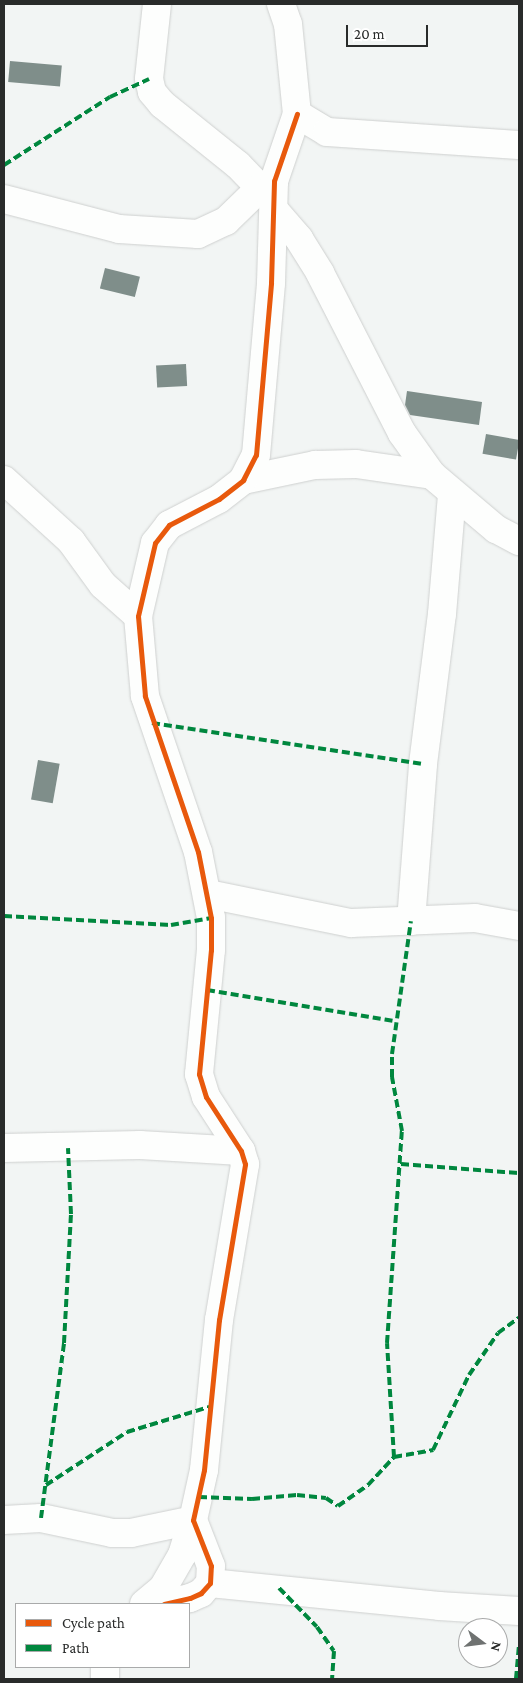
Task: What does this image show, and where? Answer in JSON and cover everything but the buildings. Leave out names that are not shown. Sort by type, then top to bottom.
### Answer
[{"type":"street","points":[[157,4],[149,79],[152,92],[162,104],[270,193],[320,273],[402,433],[432,475],[452,495],[496,529],[519,541]]},
{"type":"street","points":[[145,1603],[163,1588],[182,1555],[194,1520],[204,1470],[219,1320],[244,1183],[241,1151],[206,1097],[199,1074],[211,950],[208,894],[198,852],[145,696],[138,616],[152,552],[169,525],[219,499],[243,480],[256,455],[270,193],[297,114],[288,10]]},
{"type":"street","points":[[297,114],[327,132],[519,146]]},
{"type":"street","points":[[4,199],[118,229],[198,234],[226,221],[270,193]]},
{"type":"street","points":[[243,480],[323,465],[356,464],[432,475]]},
{"type":"street","points":[[4,480],[70,541],[103,585],[138,616]]},
{"type":"street","points":[[411,921],[423,764],[442,614],[452,495]]},
{"type":"street","points":[[208,894],[351,923],[475,918],[519,926]]},
{"type":"street","points":[[4,1148],[140,1145],[241,1151]]},
{"type":"street","points":[[4,1520],[41,1518],[112,1533],[131,1533],[194,1520]]},
{"type":"street","points":[[168,1603],[196,1595],[210,1583],[211,1566],[194,1520]]},
{"type":"street","points":[[210,1583],[440,1606],[519,1611]]},
{"type":"marked path","points":[[4,165],[110,97],[149,79]]},
{"type":"marked path","points":[[152,723],[423,764]]},
{"type":"marked path","points":[[4,916],[171,925],[211,918]]},
{"type":"marked path","points":[[394,1457],[387,1343],[402,1131],[392,1077],[392,1054],[411,921]]},
{"type":"marked path","points":[[207,990],[395,1021]]},
{"type":"marked path","points":[[41,1518],[64,1343],[71,1214],[68,1148]]},
{"type":"marked path","points":[[401,1164],[519,1173]]},
{"type":"marked path","points":[[199,1497],[252,1499],[297,1495],[326,1498],[338,1506],[368,1485],[394,1457],[433,1450],[469,1375],[498,1333],[519,1318]]},
{"type":"marked path","points":[[46,1485],[127,1432],[209,1407]]},
{"type":"marked path","points":[[279,1588],[317,1627],[334,1651],[332,1679]]},
{"type":"marked path","points":[[516,1679],[519,1645]]},
{"type":"cycle path","points":[[168,1603],[190,1598],[201,1593],[210,1583],[211,1566],[193,1520],[204,1470],[219,1320],[245,1164],[241,1151],[206,1097],[199,1074],[211,950],[211,918],[198,852],[145,696],[138,616],[155,543],[169,525],[219,499],[243,480],[256,455],[271,283],[274,181],[297,114]]}]
